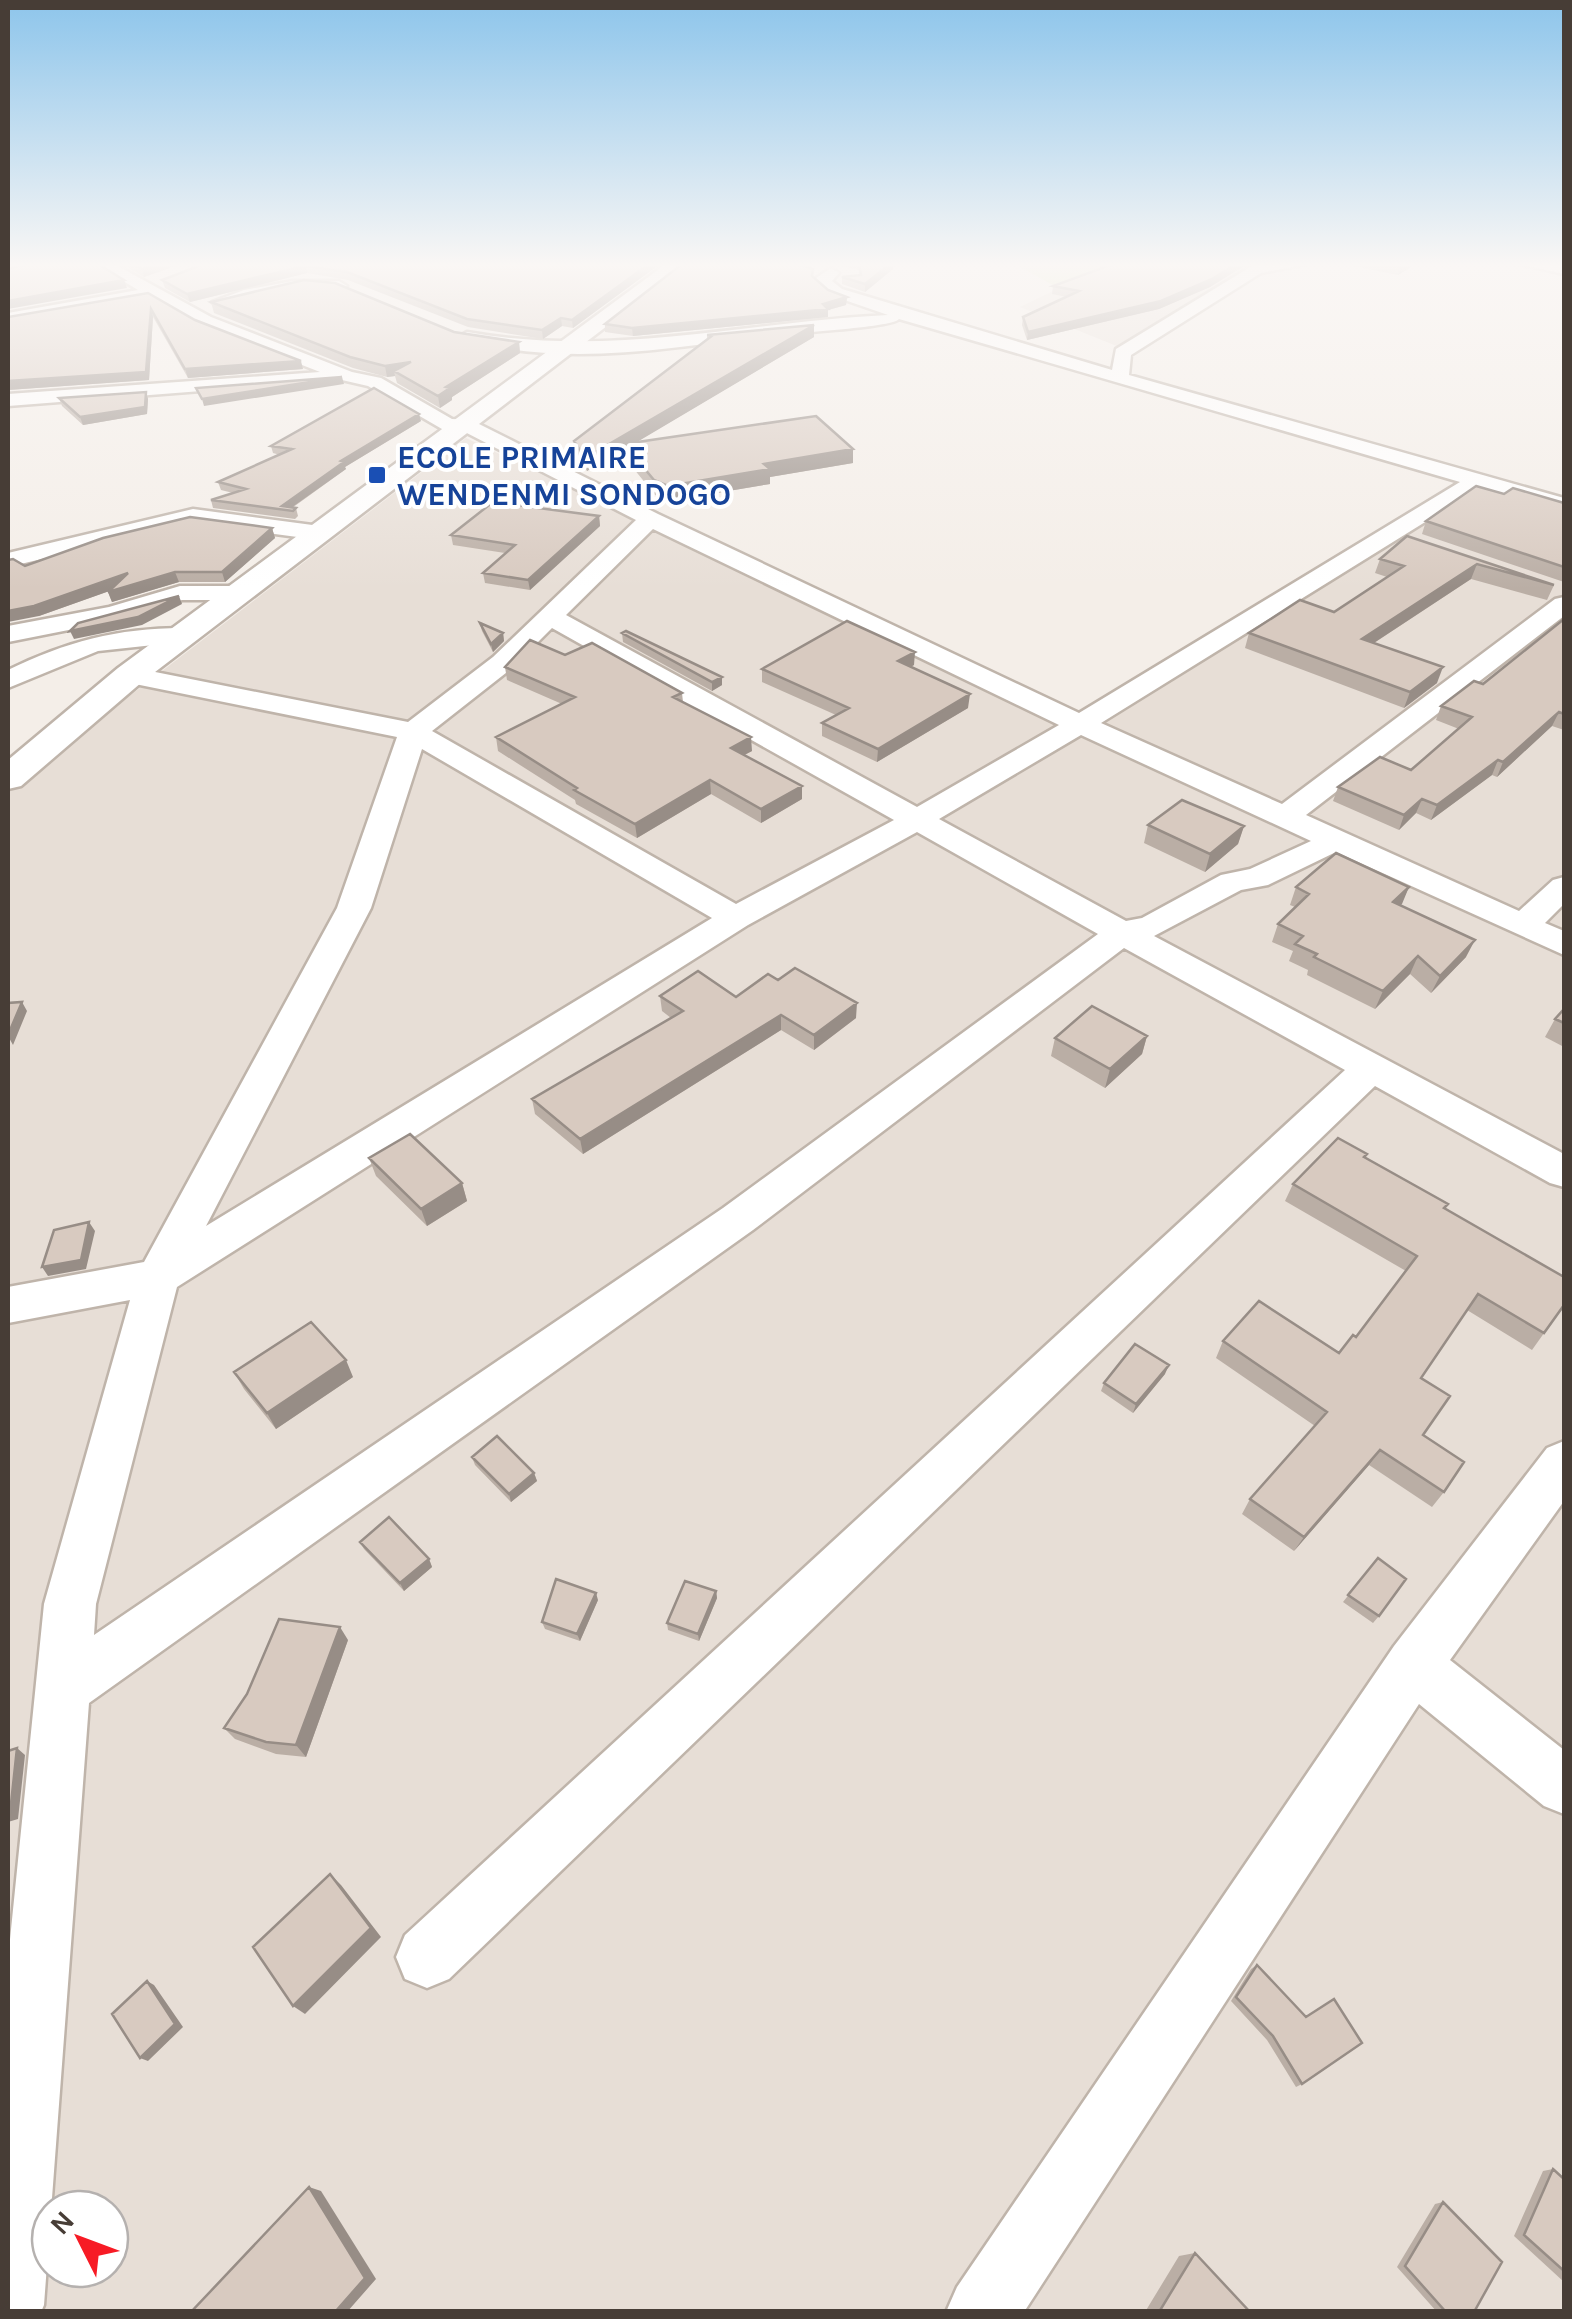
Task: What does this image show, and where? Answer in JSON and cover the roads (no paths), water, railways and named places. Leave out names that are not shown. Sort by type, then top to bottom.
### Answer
[{"type":"street","points":[[338,372],[399,393],[449,425],[464,424],[650,520],[1080,724],[1564,944]]},
{"type":"street","points":[[8,778],[182,636],[537,372]]},
{"type":"street","points":[[1100,372],[1564,505]]},
{"type":"street","points":[[1120,372],[1120,378]]},
{"type":"street","points":[[8,400],[347,376]]},
{"type":"street","points":[[8,1305],[158,1277],[736,918],[918,819],[1080,724],[1478,480]]},
{"type":"street","points":[[8,560],[193,516],[329,526]]},
{"type":"street","points":[[8,2305],[70,1604],[158,1277],[354,908],[412,732],[502,663],[650,520]]},
{"type":"street","points":[[1387,534],[1423,546]]},
{"type":"street","points":[[8,634],[114,614],[180,593],[240,593]]},
{"type":"street","points":[[1287,815],[1559,595]]},
{"type":"street","points":[[551,617],[1122,934],[1564,1172]]},
{"type":"street","points":[[8,680],[74,647],[135,635],[182,636]]},
{"type":"street","points":[[130,676],[412,732],[736,918]]},
{"type":"street","points":[[64,1688],[738,1219],[1122,934],[1153,926],[1232,882],[1256,878],[1296,862],[1337,838]]},
{"type":"street","points":[[1523,925],[1564,887]]},
{"type":"street","points":[[427,1957],[1372,1067]]},
{"type":"street","points":[[982,2312],[1413,1666],[1564,1462]]},
{"type":"street","points":[[1413,1666],[1564,1786]]},
{"type":"place","name":"ECOLE PRIMAIRE WENDENMI SONDOGO","points":[[377,475]]}]
